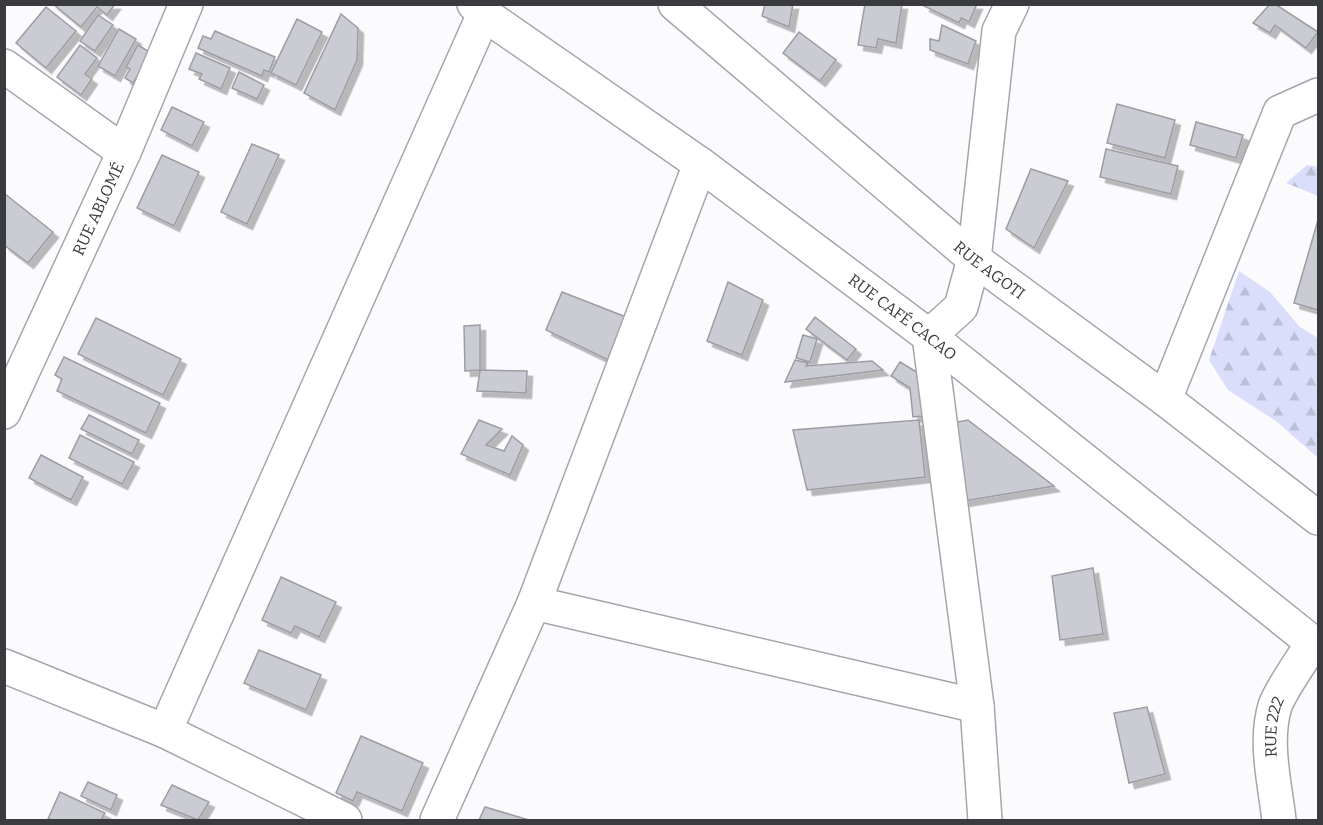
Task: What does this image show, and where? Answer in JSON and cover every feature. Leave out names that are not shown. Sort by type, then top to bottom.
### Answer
[{"type":"street","name":"RUE ABLOMÉ","points":[[5,411],[124,152],[186,4]]},
{"type":"street","points":[[985,820],[977,706],[929,336],[961,307],[974,259],[999,31],[1012,4]]},
{"type":"street","points":[[165,732],[479,9]]},
{"type":"street","name":"RUE CAFÉ CACAO","points":[[479,9],[700,164],[929,336],[1316,644]]},
{"type":"street","name":"RUE AGOTI","points":[[689,9],[974,259],[1165,399],[1318,518]]},
{"type":"street","points":[[4,66],[124,152]]},
{"type":"street","points":[[1165,399],[1280,112],[1318,95]]},
{"type":"street","points":[[437,820],[534,603],[700,164]]},
{"type":"street","points":[[534,603],[977,706]]},
{"type":"street","name":"RUE 222","points":[[1279,820],[1271,752],[1271,727],[1276,704],[1316,644]]},
{"type":"street","points":[[4,666],[165,732],[345,820]]},
{"type":"green space","points":[[1307,165],[1318,167],[1318,196],[1286,183]]},
{"type":"green space","points":[[1239,271],[1270,292],[1300,327],[1318,338],[1318,458],[1276,421],[1228,390],[1209,360]]},
{"type":"building","points":[[53,4],[115,4],[107,15],[97,7],[81,27]]},
{"type":"building","points":[[765,4],[793,4],[789,27],[762,16]]},
{"type":"building","points":[[865,4],[902,4],[896,43],[878,39],[876,48],[858,45]]},
{"type":"building","points":[[925,4],[977,4],[969,22],[961,18],[959,23],[924,6]]},
{"type":"building","points":[[1270,4],[1275,4],[1318,32],[1306,48],[1275,25],[1270,33],[1253,23]]},
{"type":"building","points":[[46,7],[76,31],[46,68],[16,43]]},
{"type":"building","points":[[341,14],[358,28],[357,60],[335,110],[304,93]]},
{"type":"building","points":[[98,15],[113,25],[95,51],[80,41]]},
{"type":"building","points":[[297,19],[322,32],[296,85],[271,73]]},
{"type":"building","points":[[942,25],[976,41],[968,64],[930,50],[930,39],[939,41]]},
{"type":"building","points":[[119,29],[136,39],[115,76],[98,66]]},
{"type":"building","points":[[215,31],[275,57],[269,72],[264,70],[262,76],[198,48],[203,36],[211,39]]},
{"type":"building","points":[[799,32],[836,60],[820,81],[783,53]]},
{"type":"building","points":[[80,45],[97,58],[85,74],[92,79],[81,95],[57,77]]},
{"type":"building","points":[[138,45],[151,53],[133,83],[125,78],[130,69],[126,67]]},
{"type":"building","points":[[196,53],[230,68],[221,89],[199,79],[202,74],[189,69]]},
{"type":"building","points":[[239,72],[264,85],[257,99],[232,88]]},
{"type":"building","points":[[1117,104],[1175,120],[1165,158],[1107,143]]},
{"type":"building","points":[[172,107],[204,122],[192,146],[161,130]]},
{"type":"building","points":[[1196,122],[1243,135],[1236,158],[1190,145]]},
{"type":"building","points":[[252,144],[279,155],[247,224],[221,212]]},
{"type":"building","points":[[1106,149],[1178,166],[1171,194],[1100,177]]},
{"type":"building","points":[[162,155],[199,172],[174,226],[137,208]]},
{"type":"building","points":[[1031,169],[1068,181],[1034,248],[1006,229]]},
{"type":"building","points":[[5,194],[53,232],[28,263],[4,245]]},
{"type":"building","points":[[1318,220],[1318,310],[1294,303]]},
{"type":"building","points":[[728,282],[763,300],[742,355],[707,341]]},
{"type":"building","points":[[562,292],[644,324],[623,367],[546,330]]},
{"type":"building","points":[[815,317],[856,349],[847,360],[806,329]]},
{"type":"building","points":[[96,318],[181,359],[163,395],[78,354]]},
{"type":"building","points":[[480,325],[480,370],[465,371],[464,326]]},
{"type":"building","points":[[803,335],[817,339],[810,362],[796,358]]},
{"type":"building","points":[[64,357],[160,403],[146,433],[57,391],[62,379],[55,375]]},
{"type":"building","points":[[795,360],[808,363],[806,366],[872,361],[883,370],[785,382]]},
{"type":"building","points":[[900,362],[920,374],[923,416],[913,417],[910,388],[891,376]]},
{"type":"building","points":[[480,370],[527,371],[526,393],[477,391]]},
{"type":"building","points":[[89,415],[139,440],[132,454],[81,429]]},
{"type":"building","points":[[479,420],[502,429],[486,445],[504,451],[512,436],[523,445],[510,475],[461,454]]},
{"type":"building","points":[[919,420],[925,477],[807,490],[793,430]]},
{"type":"building","points":[[968,420],[1054,486],[964,501],[957,422]]},
{"type":"building","points":[[80,435],[134,462],[122,484],[69,458]]},
{"type":"building","points":[[41,455],[83,477],[71,500],[29,478]]},
{"type":"building","points":[[1093,568],[1103,634],[1060,640],[1052,576]]},
{"type":"building","points":[[281,577],[336,602],[319,637],[295,626],[291,633],[262,620]]},
{"type":"building","points":[[259,650],[321,675],[306,710],[244,683]]},
{"type":"building","points":[[1147,707],[1165,774],[1129,783],[1114,713]]},
{"type":"building","points":[[361,736],[423,763],[402,811],[357,792],[353,801],[336,793]]},
{"type":"building","points":[[88,782],[117,795],[111,810],[81,796]]},
{"type":"building","points":[[172,785],[209,802],[198,820],[161,805]]},
{"type":"building","points":[[60,792],[105,813],[101,820],[48,819]]},
{"type":"building","points":[[485,807],[529,820],[479,820]]}]
